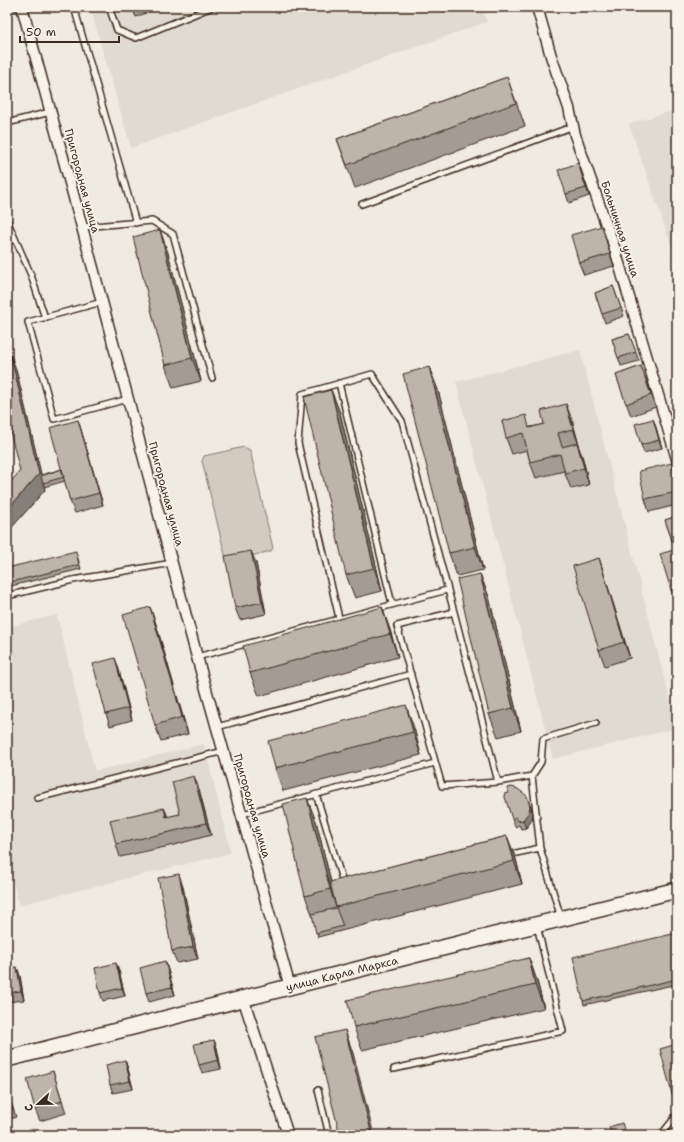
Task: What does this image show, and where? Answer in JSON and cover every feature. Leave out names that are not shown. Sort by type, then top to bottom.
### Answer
[{"type":"main road","name":"улица Карла Маркса","points":[[7,1059],[290,986],[677,890]]},
{"type":"street","name":"Пригородная улица","points":[[22,7],[197,657],[290,986]]},
{"type":"street","name":"Больничная улица","points":[[537,7],[569,108],[575,135],[615,250],[677,459]]},
{"type":"street","points":[[243,998],[288,1135]]},
{"type":"lane","points":[[7,10],[17,7]]},
{"type":"lane","points":[[74,7],[136,222]]},
{"type":"lane","points":[[110,7],[118,30],[136,38],[212,7]]},
{"type":"lane","points":[[7,123],[50,112]]},
{"type":"lane","points":[[362,204],[574,126]]},
{"type":"lane","points":[[7,220],[31,275],[45,318]]},
{"type":"lane","points":[[82,227],[152,221],[173,234],[212,378]]},
{"type":"lane","points":[[7,242],[15,239]]},
{"type":"lane","points":[[102,302],[28,322],[54,418],[128,399]]},
{"type":"lane","points":[[339,618],[298,443],[302,394],[372,374],[402,421],[498,782]]},
{"type":"lane","points":[[339,383],[392,604]]},
{"type":"lane","points":[[7,596],[73,580],[172,563]]},
{"type":"lane","points":[[197,657],[447,590]]},
{"type":"lane","points":[[454,612],[397,626],[442,786],[498,782],[532,776]]},
{"type":"lane","points":[[217,727],[411,674]]},
{"type":"lane","points":[[561,919],[540,848],[532,776],[541,762],[543,739],[596,723]]},
{"type":"lane","points":[[37,798],[224,751]]},
{"type":"lane","points":[[242,814],[435,763]]},
{"type":"lane","points":[[316,794],[346,893]]},
{"type":"lane","points":[[501,857],[540,848]]},
{"type":"lane","points":[[394,1070],[563,1031],[537,925]]},
{"type":"lane","points":[[318,1090],[329,1135]]},
{"type":"lane","points":[[661,1135],[677,1115]]},
{"type":"shaded area","points":[[90,7],[482,7],[487,22],[131,148]]},
{"type":"shaded area","points":[[677,109],[677,262],[629,124]]},
{"type":"shaded area","points":[[580,350],[677,728],[553,759],[456,382]]},
{"type":"shaded area","points":[[244,447],[250,450],[273,548],[271,551],[230,561],[226,559],[202,461],[204,456]]},
{"type":"shaded area","points":[[57,615],[95,771],[204,744],[231,853],[19,905],[7,858],[7,627]]},
{"type":"building","points":[[507,77],[516,103],[347,165],[337,139]]},
{"type":"building","points":[[578,163],[586,188],[566,194],[558,170]]},
{"type":"building","points":[[602,226],[610,254],[579,263],[571,235]]},
{"type":"building","points":[[160,230],[192,358],[165,365],[133,237]]},
{"type":"building","points":[[613,286],[621,308],[602,314],[595,293]]},
{"type":"building","points":[[629,334],[636,352],[618,358],[612,339]]},
{"type":"building","points":[[10,353],[39,474],[7,510],[7,486],[20,471],[7,419],[7,354]]},
{"type":"building","points":[[641,366],[651,395],[626,404],[616,375]]},
{"type":"building","points":[[429,367],[475,547],[449,553],[403,374]]},
{"type":"building","points":[[331,390],[374,568],[346,575],[304,397]]},
{"type":"building","points":[[566,404],[573,429],[558,433],[562,447],[577,443],[584,468],[565,473],[560,454],[530,462],[523,433],[506,438],[502,421],[526,415],[529,428],[544,424],[541,411]]},
{"type":"building","points":[[653,419],[659,440],[641,445],[635,424]]},
{"type":"building","points":[[78,420],[99,493],[70,501],[50,428]]},
{"type":"building","points":[[672,463],[677,492],[645,499],[639,471]]},
{"type":"building","points":[[62,469],[64,477],[43,483],[41,476]]},
{"type":"building","points":[[677,516],[677,541],[673,543],[665,520]]},
{"type":"building","points":[[677,549],[677,588],[671,590],[660,554]]},
{"type":"building","points":[[76,551],[79,565],[7,583],[7,568]]},
{"type":"building","points":[[251,551],[262,602],[235,608],[225,556]]},
{"type":"building","points":[[599,558],[624,642],[599,650],[573,566]]},
{"type":"building","points":[[480,574],[513,708],[489,714],[457,579]]},
{"type":"building","points":[[150,607],[182,717],[155,725],[123,615]]},
{"type":"building","points":[[382,607],[390,634],[250,673],[243,646]]},
{"type":"building","points":[[115,658],[128,708],[106,714],[93,664]]},
{"type":"building","points":[[406,705],[413,732],[275,768],[268,741]]},
{"type":"building","points":[[194,776],[206,823],[116,844],[110,820],[164,808],[166,817],[180,814],[172,782]]},
{"type":"building","points":[[512,787],[518,789],[527,796],[530,806],[529,812],[523,820],[518,821],[516,817],[512,819],[504,794],[509,793],[507,788]]},
{"type":"building","points":[[307,798],[330,889],[305,896],[283,804]]},
{"type":"building","points":[[507,836],[514,861],[336,907],[330,882]]},
{"type":"building","points":[[179,874],[193,947],[172,951],[158,878]]},
{"type":"building","points":[[336,908],[343,926],[316,933],[312,914]]},
{"type":"building","points":[[677,933],[677,979],[583,1001],[573,957]]},
{"type":"building","points":[[529,958],[535,985],[354,1027],[347,1000]]},
{"type":"building","points":[[165,961],[172,987],[146,993],[140,968]]},
{"type":"building","points":[[116,963],[122,988],[100,993],[95,968]]},
{"type":"building","points":[[17,967],[21,991],[7,993],[7,969]]},
{"type":"building","points":[[345,1030],[372,1135],[340,1135],[315,1037]]},
{"type":"building","points":[[214,1040],[218,1060],[199,1065],[194,1044]]},
{"type":"building","points":[[677,1044],[677,1092],[672,1094],[660,1049]]},
{"type":"building","points":[[125,1060],[130,1081],[110,1085],[106,1065]]},
{"type":"building","points":[[53,1071],[62,1101],[35,1109],[27,1079]]},
{"type":"building","points":[[7,1090],[13,1109],[7,1111]]},
{"type":"building","points":[[622,1123],[626,1135],[612,1135],[609,1127]]}]
